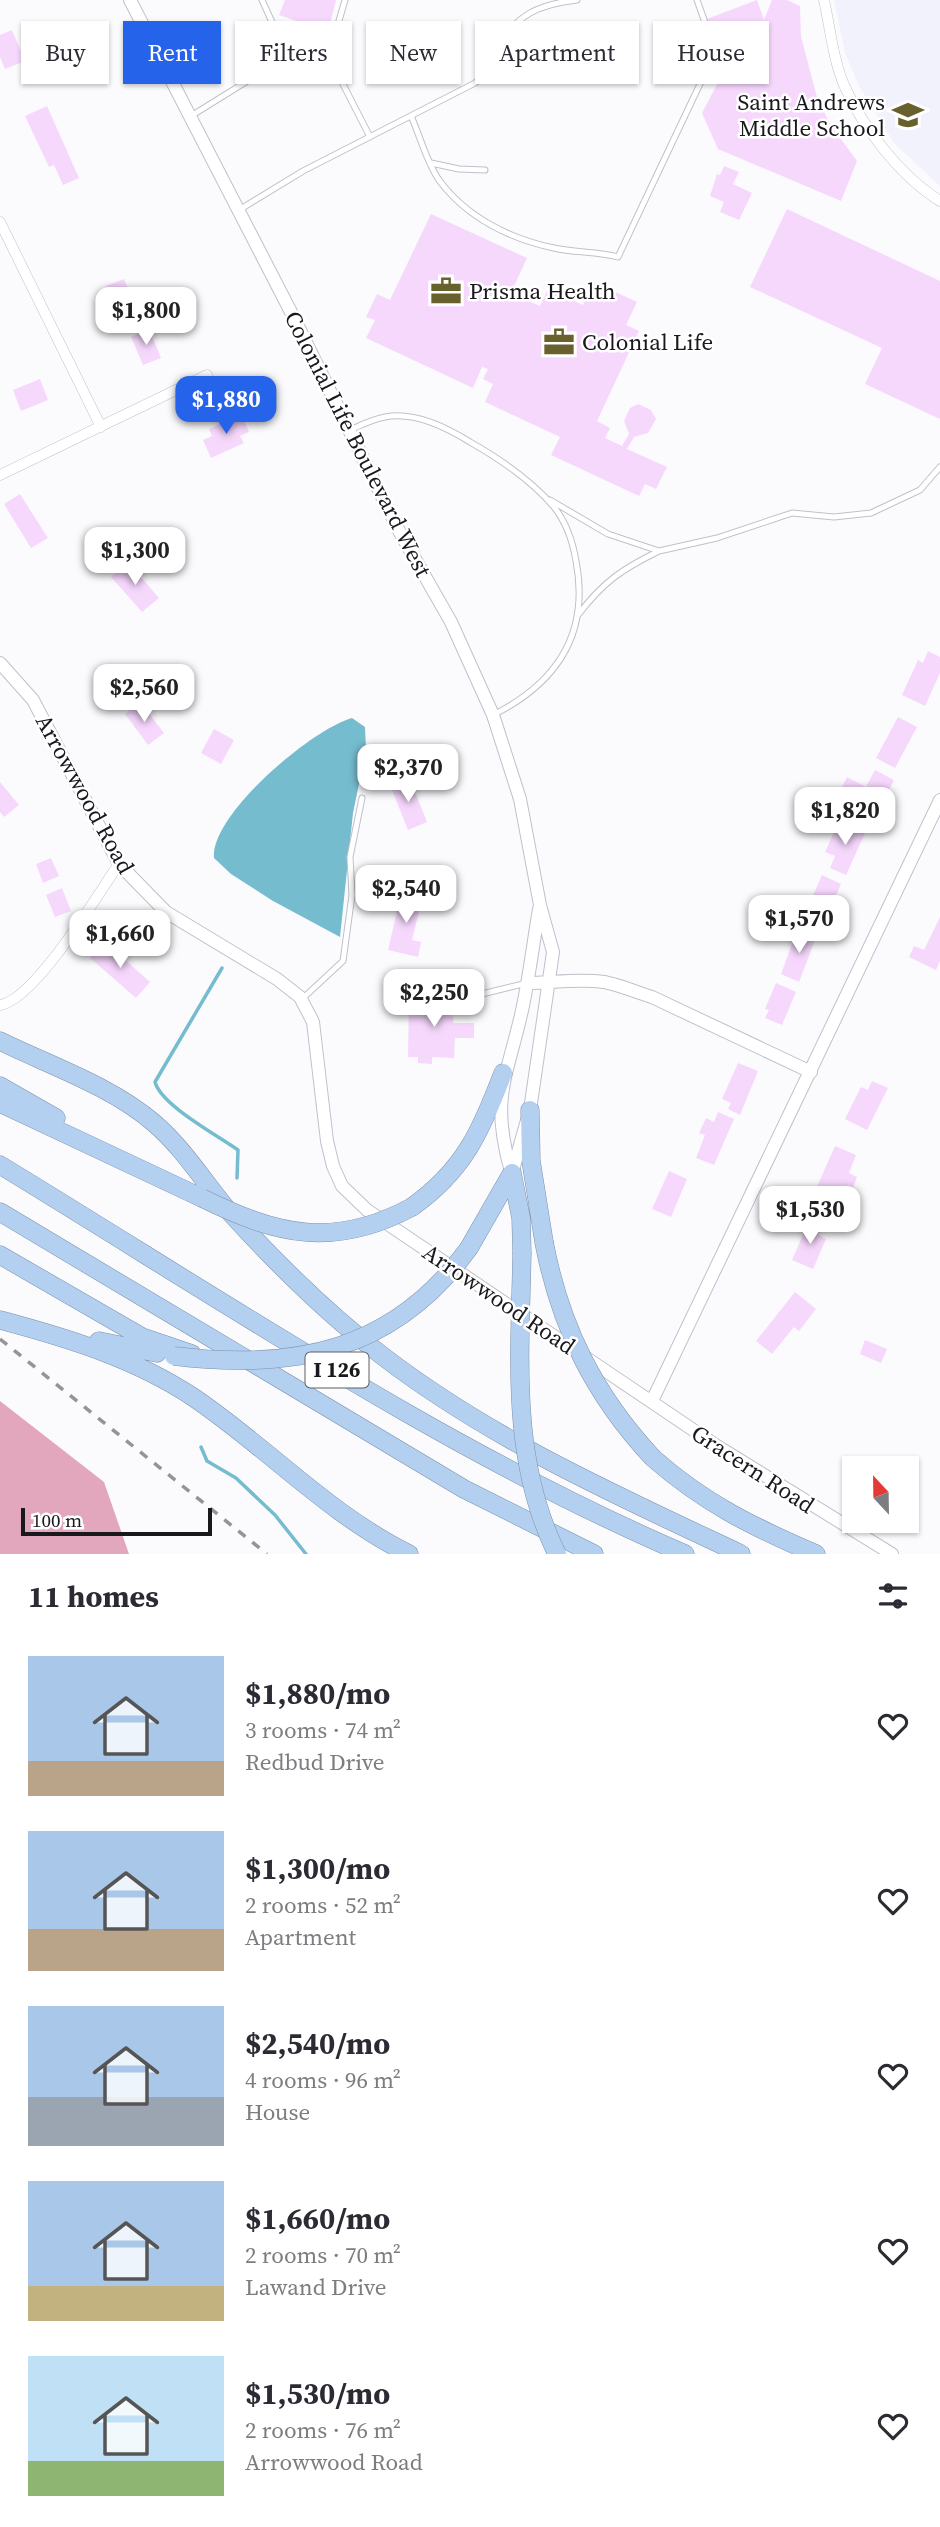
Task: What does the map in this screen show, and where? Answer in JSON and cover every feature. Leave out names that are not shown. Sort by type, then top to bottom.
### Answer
[{"type":"highway","points":[[0,1041],[120,1098],[141,1113],[174,1143],[226,1207],[304,1289],[379,1353],[449,1404],[516,1445],[741,1554]]},
{"type":"highway","points":[[0,1103],[262,1224],[309,1234],[357,1229],[412,1208],[447,1179],[475,1142],[503,1073]]},
{"type":"highway","points":[[0,1086],[162,1179]]},
{"type":"highway","points":[[530,1110],[531,1161],[544,1242],[563,1317],[584,1366],[611,1409],[653,1458],[687,1487],[727,1514],[816,1554]]},
{"type":"highway","name":"I 126","points":[[0,1165],[151,1261],[464,1445],[581,1507],[685,1554]]},
{"type":"highway","points":[[0,1320],[90,1343],[174,1356],[221,1361],[304,1357],[367,1336],[408,1311],[425,1297],[469,1248],[512,1173]]},
{"type":"highway","points":[[512,1173],[521,1218],[519,1390],[522,1436],[536,1502],[557,1554]]},
{"type":"highway","name":"I 126","points":[[0,1212],[464,1489],[594,1554]]},
{"type":"highway","points":[[0,1255],[142,1338],[221,1361]]},
{"type":"highway","points":[[90,1343],[136,1365],[188,1395],[333,1508],[409,1554]]},
{"type":"street","name":"Colonial Life Boulevard West","points":[[130,0],[398,529],[451,622],[493,715],[520,799],[540,905],[553,952],[530,1110],[512,1173]]},
{"type":"street","points":[[824,0],[844,84],[865,122],[922,190],[940,201]]},
{"type":"street","points":[[0,222],[100,427]]},
{"type":"street","points":[[0,475],[207,375]]},
{"type":"street","name":"Arrowwood Road","points":[[0,663],[33,700],[119,864],[166,912],[277,979],[301,1000],[313,1022],[327,1141],[342,1186],[368,1210],[492,1297],[652,1401]]},
{"type":"street","points":[[652,1401],[940,800]]},
{"type":"street","points":[[0,1005],[19,998],[54,958],[119,864]]},
{"type":"street","name":"Colonial Life Boulevard West","points":[[512,1173],[500,1127],[503,1073],[527,983],[540,905]]},
{"type":"street","points":[[527,983],[605,982],[652,997],[811,1072]]},
{"type":"street","name":"Gracern Road","points":[[652,1401],[805,1503],[892,1554]]},
{"type":"lane","points":[[262,0],[272,21]]},
{"type":"lane","points":[[339,21],[345,0]]},
{"type":"lane","points":[[238,210],[303,171],[486,75],[507,31],[528,12],[577,0]]},
{"type":"lane","points":[[411,116],[439,180],[476,216],[506,234],[555,249],[595,251],[618,257],[709,65],[712,42],[697,0]]},
{"type":"lane","points":[[189,118],[240,84]]},
{"type":"lane","points":[[343,84],[370,137]]},
{"type":"lane","points":[[432,163],[459,169],[485,170]]},
{"type":"lane","points":[[350,430],[386,416],[429,421],[488,452],[555,508],[575,553],[581,584],[572,641],[542,683],[521,701],[493,715]]},
{"type":"lane","points":[[578,615],[600,586],[627,566],[659,551],[717,538],[792,513],[834,517],[871,513],[920,491],[940,467]]},
{"type":"lane","points":[[539,494],[608,534],[659,551]]},
{"type":"lane","points":[[301,1000],[343,961],[352,895],[350,857],[362,798]]},
{"type":"lane","points":[[482,994],[527,983]]},
{"type":"shaded area","name":"Saint Andrews Middle School","points":[[834,0],[940,0],[940,186],[894,143],[859,86],[845,53]]},
{"type":"shaded area","points":[[0,1401],[104,1482],[129,1554],[0,1554]]},
{"type":"water","points":[[352,718],[365,727],[366,750],[353,813],[340,937],[273,901],[231,874],[214,858],[217,840],[228,820],[266,776],[313,738]]},
{"type":"building","points":[[285,0],[336,0],[331,21],[296,21],[279,15]]},
{"type":"building","points":[[757,0],[764,20],[772,0],[787,0],[800,6],[801,37],[817,97],[830,124],[857,161],[841,201],[718,149],[702,113],[717,84],[769,84],[769,21],[702,21]]},
{"type":"building","points":[[12,30],[21,51],[21,63],[5,69],[0,57],[0,35]]},
{"type":"building","points":[[47,106],[79,178],[63,185],[54,165],[49,167],[25,116]]},
{"type":"building","points":[[724,166],[739,172],[733,184],[752,193],[739,220],[720,212],[724,202],[710,196],[717,174],[720,175]]},
{"type":"building","points":[[787,209],[940,281],[940,419],[865,384],[882,348],[750,287]]},
{"type":"building","points":[[431,214],[527,258],[511,293],[540,306],[548,289],[583,305],[594,282],[637,302],[626,325],[639,331],[597,421],[610,428],[605,438],[622,446],[629,434],[624,421],[630,408],[638,404],[651,410],[656,419],[648,433],[634,437],[627,449],[667,467],[656,489],[645,484],[639,496],[551,455],[560,437],[485,402],[493,384],[483,379],[488,369],[482,367],[473,388],[366,338],[375,320],[366,317],[377,294],[390,300]]},
{"type":"building","points":[[124,279],[141,320],[123,328],[106,286]]},
{"type":"building","points":[[149,329],[161,358],[143,365],[131,337]]},
{"type":"building","points":[[40,379],[48,400],[21,411],[13,390]]},
{"type":"building","points":[[241,414],[249,432],[240,436],[244,443],[211,458],[203,440],[212,436],[209,429]]},
{"type":"building","points":[[20,494],[48,538],[31,548],[4,504]]},
{"type":"building","points":[[128,562],[159,598],[142,612],[111,577]]},
{"type":"building","points":[[928,651],[940,657],[940,673],[925,706],[902,695],[918,660],[923,663]]},
{"type":"building","points":[[140,702],[164,733],[148,745],[125,714]]},
{"type":"building","points":[[898,717],[917,727],[895,768],[876,758]]},
{"type":"building","points":[[214,729],[234,740],[221,764],[201,753]]},
{"type":"building","points":[[875,770],[894,780],[873,820],[850,809],[854,801],[839,794],[847,777],[866,787]]},
{"type":"building","points":[[409,777],[427,822],[408,830],[390,785]]},
{"type":"building","points":[[0,782],[19,805],[4,817],[0,812]]},
{"type":"building","points":[[845,821],[866,831],[846,875],[830,868],[835,856],[825,852],[835,830],[841,832]]},
{"type":"building","points":[[51,858],[59,876],[43,883],[36,864]]},
{"type":"building","points":[[822,875],[841,884],[822,927],[803,918]]},
{"type":"building","points":[[62,888],[71,911],[55,917],[46,895]]},
{"type":"building","points":[[402,890],[423,895],[412,940],[421,942],[418,957],[388,950]]},
{"type":"building","points":[[940,917],[940,961],[936,970],[909,957],[914,946],[924,950]]},
{"type":"building","points":[[798,928],[817,935],[799,982],[781,974]]},
{"type":"building","points":[[104,941],[150,982],[136,998],[90,958]]},
{"type":"building","points":[[776,983],[796,992],[782,1025],[765,1018],[769,1010],[765,1009]]},
{"type":"building","points":[[420,993],[434,993],[434,1000],[454,1000],[453,1023],[474,1023],[474,1038],[455,1038],[454,1058],[432,1057],[432,1064],[418,1063],[418,1057],[408,1057],[409,999],[420,999]]},
{"type":"building","points":[[738,1063],[758,1071],[740,1115],[728,1109],[731,1103],[722,1099]]},
{"type":"building","points":[[872,1081],[888,1088],[867,1130],[845,1119],[861,1087],[868,1090]]},
{"type":"building","points":[[718,1112],[734,1119],[714,1165],[696,1158],[705,1135],[699,1133],[706,1118],[714,1122]]},
{"type":"building","points":[[835,1146],[856,1155],[849,1173],[857,1177],[851,1193],[842,1189],[838,1198],[816,1189]]},
{"type":"building","points":[[669,1171],[687,1179],[671,1217],[652,1209]]},
{"type":"building","points":[[809,1221],[822,1227],[818,1235],[826,1239],[813,1269],[792,1260]]},
{"type":"building","points":[[795,1292],[816,1309],[799,1331],[794,1327],[772,1354],[756,1341]]},
{"type":"building","points":[[865,1340],[887,1349],[881,1363],[860,1354]]},
{"type":"waterway","points":[[222,968],[155,1082],[159,1091],[178,1110],[238,1150],[237,1178]]},
{"type":"waterway","points":[[201,1447],[207,1461],[236,1478],[275,1515],[306,1554]]},
{"type":"railway","points":[[0,1339],[267,1554]]},
{"type":"place","name":"Saint Andrews Middle School","points":[[908,115]]},
{"type":"place","name":"Prisma Health","points":[[446,291]]},
{"type":"place","name":"Colonial Life","points":[[559,342]]}]
